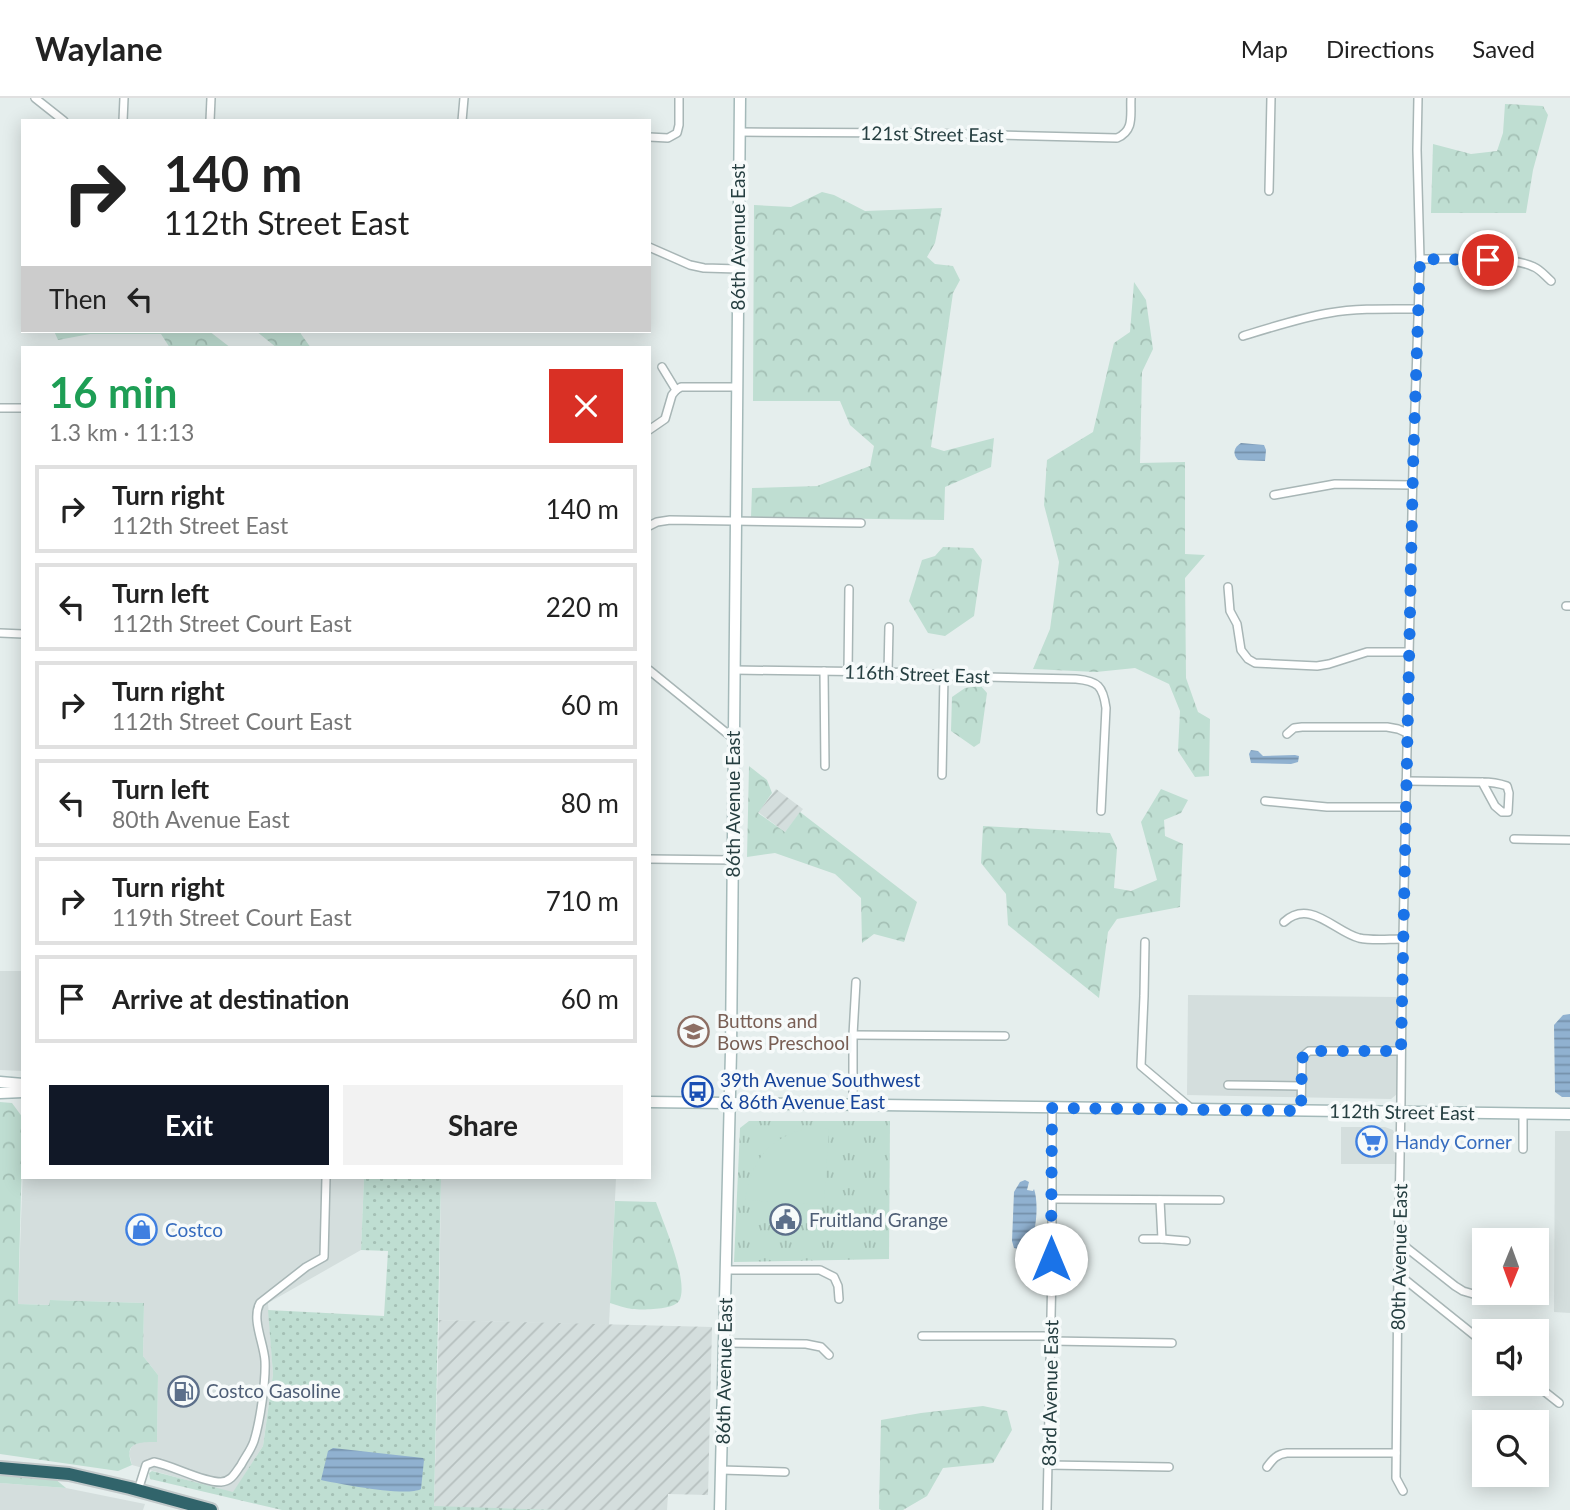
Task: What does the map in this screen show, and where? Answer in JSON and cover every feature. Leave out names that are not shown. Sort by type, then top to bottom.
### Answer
[{"type":"highway","points":[[0,1468],[69,1474],[140,1488],[211,1510]]},
{"type":"street","points":[[35,98],[61,118]]},
{"type":"street","points":[[123,119],[124,98]]},
{"type":"street","points":[[210,119],[211,98]]},
{"type":"street","points":[[462,119],[464,98]]},
{"type":"street","points":[[651,138],[668,138],[675,134],[679,125],[680,98]]},
{"type":"street","name":"86th Avenue East","points":[[720,1510],[731,1104],[740,98]]},
{"type":"street","name":"121st Street East","points":[[739,132],[936,133],[1117,138],[1124,134],[1130,125],[1131,98]]},
{"type":"street","points":[[1269,191],[1271,98]]},
{"type":"street","name":"80th Avenue East","points":[[1403,1491],[1396,1478],[1398,1241],[1406,781],[1420,259],[1418,98]]},
{"type":"street","points":[[651,248],[690,265],[738,269]]},
{"type":"street","points":[[1420,259],[1510,260],[1540,270],[1551,281]]},
{"type":"street","points":[[1243,336],[1331,313],[1418,309]]},
{"type":"street","points":[[662,367],[676,390]]},
{"type":"street","points":[[651,429],[665,419],[673,395],[681,387],[737,387]]},
{"type":"street","points":[[0,408],[21,408]]},
{"type":"street","points":[[1274,495],[1335,484],[1413,485]]},
{"type":"street","points":[[651,525],[670,520],[861,523]]},
{"type":"street","points":[[1228,587],[1230,611],[1237,624],[1241,650],[1255,663],[1317,666],[1367,652],[1409,652]]},
{"type":"street","points":[[848,671],[849,589]]},
{"type":"street","points":[[888,672],[889,627]]},
{"type":"street","points":[[0,633],[21,634]]},
{"type":"street","name":"116th Street East","points":[[734,670],[888,672],[1086,680],[1098,685],[1106,708],[1101,811]]},
{"type":"street","points":[[824,671],[825,766]]},
{"type":"street","points":[[651,672],[734,739]]},
{"type":"street","points":[[942,775],[944,676]]},
{"type":"street","points":[[1287,734],[1294,728],[1302,727],[1387,727],[1408,733]]},
{"type":"street","points":[[1406,781],[1482,782],[1499,783],[1507,786],[1508,812],[1502,812],[1495,806],[1482,782]]},
{"type":"street","points":[[1265,801],[1327,807],[1406,807]]},
{"type":"street","points":[[1514,839],[1570,840]]},
{"type":"street","points":[[651,859],[733,860]]},
{"type":"street","points":[[1284,922],[1291,916],[1310,915],[1329,921],[1355,936],[1369,939],[1403,939]]},
{"type":"street","points":[[1145,942],[1141,1066],[1194,1110]]},
{"type":"street","points":[[853,1106],[856,982]]},
{"type":"street","points":[[853,1035],[1005,1037]]},
{"type":"street","points":[[1301,1111],[1302,1060],[1309,1051],[1401,1051]]},
{"type":"street","points":[[0,1082],[21,1084]]},
{"type":"street","points":[[1228,1085],[1301,1086]]},
{"type":"street","points":[[0,1093],[21,1093]]},
{"type":"street","name":"112th Street East","points":[[651,1102],[1570,1114]]},
{"type":"street","name":"83rd Avenue East","points":[[1047,1510],[1052,1108]]},
{"type":"street","points":[[1523,1113],[1523,1149]]},
{"type":"street","points":[[140,1488],[146,1465],[154,1462],[211,1480],[225,1481],[233,1476],[248,1454],[255,1437],[265,1375],[257,1318],[258,1306],[306,1267],[324,1256],[326,1179]]},
{"type":"street","points":[[1052,1199],[1220,1200]]},
{"type":"street","points":[[1160,1200],[1162,1239]]},
{"type":"street","points":[[1143,1239],[1186,1241]]},
{"type":"street","points":[[1398,1241],[1455,1286],[1472,1294]]},
{"type":"street","points":[[726,1270],[820,1270],[834,1277],[839,1299]]},
{"type":"street","points":[[1398,1274],[1472,1333]]},
{"type":"street","points":[[922,1336],[1172,1343]]},
{"type":"street","points":[[725,1343],[806,1344],[821,1348],[829,1355]]},
{"type":"street","points":[[1549,1395],[1559,1403]]},
{"type":"street","points":[[1267,1467],[1275,1457],[1287,1453],[1396,1453]]},
{"type":"street","points":[[1048,1465],[1169,1467]]},
{"type":"street","points":[[721,1470],[785,1472]]},
{"type":"shaded area","points":[[776,789],[803,809],[785,832],[758,812]]},
{"type":"shaded area","points":[[0,971],[21,971],[21,1071],[0,1070]]},
{"type":"shaded area","points":[[1188,995],[1398,997],[1397,1094],[1391,1099],[1187,1095]]},
{"type":"shaded area","points":[[1341,1127],[1385,1127],[1393,1130],[1395,1164],[1341,1164]]},
{"type":"shaded area","points":[[1555,1131],[1570,1131],[1570,1313],[1554,1312]]},
{"type":"shaded area","points":[[23,1179],[364,1179],[361,1250],[268,1303],[273,1374],[263,1446],[233,1493],[132,1465],[129,1453],[132,1446],[139,1442],[157,1442],[158,1375],[143,1356],[144,1303],[51,1300],[50,1305],[18,1304]]},
{"type":"shaded area","points":[[441,1179],[616,1179],[609,1325],[439,1320]]},
{"type":"shaded area","points":[[439,1320],[712,1327],[708,1495],[668,1494],[667,1510],[434,1507]]},
{"type":"shaded area","points":[[0,1483],[66,1488],[145,1504],[143,1510],[0,1510]]},
{"type":"green space","points":[[1505,104],[1543,106],[1548,115],[1533,170],[1526,213],[1431,213],[1433,144],[1471,154],[1497,151],[1503,133]]},
{"type":"green space","points":[[822,192],[834,195],[865,211],[942,208],[935,243],[927,257],[935,264],[953,266],[960,280],[953,293],[931,447],[944,451],[994,438],[991,467],[945,487],[944,520],[751,517],[752,488],[817,486],[870,466],[874,446],[850,425],[840,401],[753,401],[754,205],[791,207]]},
{"type":"green space","points":[[1134,282],[1146,300],[1153,349],[1142,372],[1140,463],[1185,462],[1185,554],[1205,555],[1185,578],[1186,678],[1198,712],[1210,719],[1209,776],[1195,777],[1178,751],[1180,711],[1169,684],[1135,668],[1096,672],[1033,669],[1050,629],[1059,562],[1044,505],[1047,460],[1093,432],[1114,343],[1130,332]]},
{"type":"green space","points":[[55,333],[212,333],[228,346],[169,346],[161,334],[90,334],[58,340]]},
{"type":"green space","points":[[258,333],[301,333],[310,346],[275,346]]},
{"type":"green space","points":[[943,547],[973,548],[982,560],[974,616],[945,636],[928,633],[909,601],[922,560],[935,556]]},
{"type":"green space","points":[[981,686],[987,693],[980,743],[974,747],[951,731],[952,697],[965,688]]},
{"type":"green space","points":[[749,766],[767,780],[772,793],[758,813],[785,832],[800,812],[917,902],[904,942],[874,934],[862,943],[861,898],[835,874],[775,853],[747,857]]},
{"type":"green space","points":[[1161,789],[1188,800],[1181,813],[1164,820],[1165,836],[1183,844],[1180,907],[1117,919],[1108,932],[1099,998],[1008,925],[1006,894],[981,863],[983,826],[1110,833],[1117,848],[1114,888],[1131,891],[1157,880],[1141,822]]},
{"type":"green space","points":[[0,1102],[12,1103],[21,1115],[18,1304],[49,1305],[50,1300],[144,1303],[143,1356],[158,1375],[157,1442],[134,1445],[130,1452],[132,1465],[118,1471],[0,1454]]},
{"type":"green space","points":[[749,1121],[890,1121],[889,1259],[734,1262],[740,1128]]},
{"type":"green space","points":[[813,1128],[829,1129],[824,1205],[745,1200],[752,1173],[766,1151],[786,1136]]},
{"type":"green space","points":[[364,1179],[441,1179],[434,1506],[558,1510],[282,1510],[150,1479],[149,1473],[152,1471],[233,1492],[263,1446],[273,1374],[268,1310],[384,1316],[388,1251],[361,1250]]},
{"type":"green space","points":[[615,1201],[656,1202],[681,1281],[681,1292],[676,1304],[664,1308],[629,1309],[610,1303]]},
{"type":"green space","points":[[983,1406],[1007,1411],[1012,1430],[993,1463],[943,1468],[927,1496],[903,1510],[879,1509],[881,1420]]},
{"type":"green space","points":[[0,1473],[54,1478],[66,1488],[0,1483]]},
{"type":"water","points":[[1241,443],[1264,445],[1265,461],[1238,460],[1235,451]]},
{"type":"water","points":[[1251,750],[1258,751],[1263,756],[1299,756],[1298,762],[1251,763]]},
{"type":"water","points":[[1570,1014],[1570,1097],[1562,1097],[1555,1092],[1554,1025],[1563,1015]]},
{"type":"water","points":[[1020,1182],[1029,1182],[1027,1190],[1034,1189],[1037,1212],[1032,1238],[1025,1250],[1014,1248],[1012,1241],[1014,1192]]},
{"type":"water","points":[[333,1448],[423,1458],[421,1489],[388,1491],[321,1480],[328,1451]]},
{"type":"place","name":"Buttons and Bows Preschool","points":[[694,1032]]},
{"type":"place","name":"39th Avenue Southwest & 86th Avenue East","points":[[697,1091]]},
{"type":"place","name":"Handy Corner","points":[[1372,1142]]},
{"type":"place","name":"Fruitland Grange","points":[[786,1220]]},
{"type":"place","name":"Costco","points":[[142,1230]]},
{"type":"place","name":"Costco Gasoline","points":[[183,1391]]},
{"type":"route","points":[[1051,1259],[1052,1108],[1301,1111],[1302,1060],[1309,1051],[1401,1051],[1420,259],[1488,260]]}]
